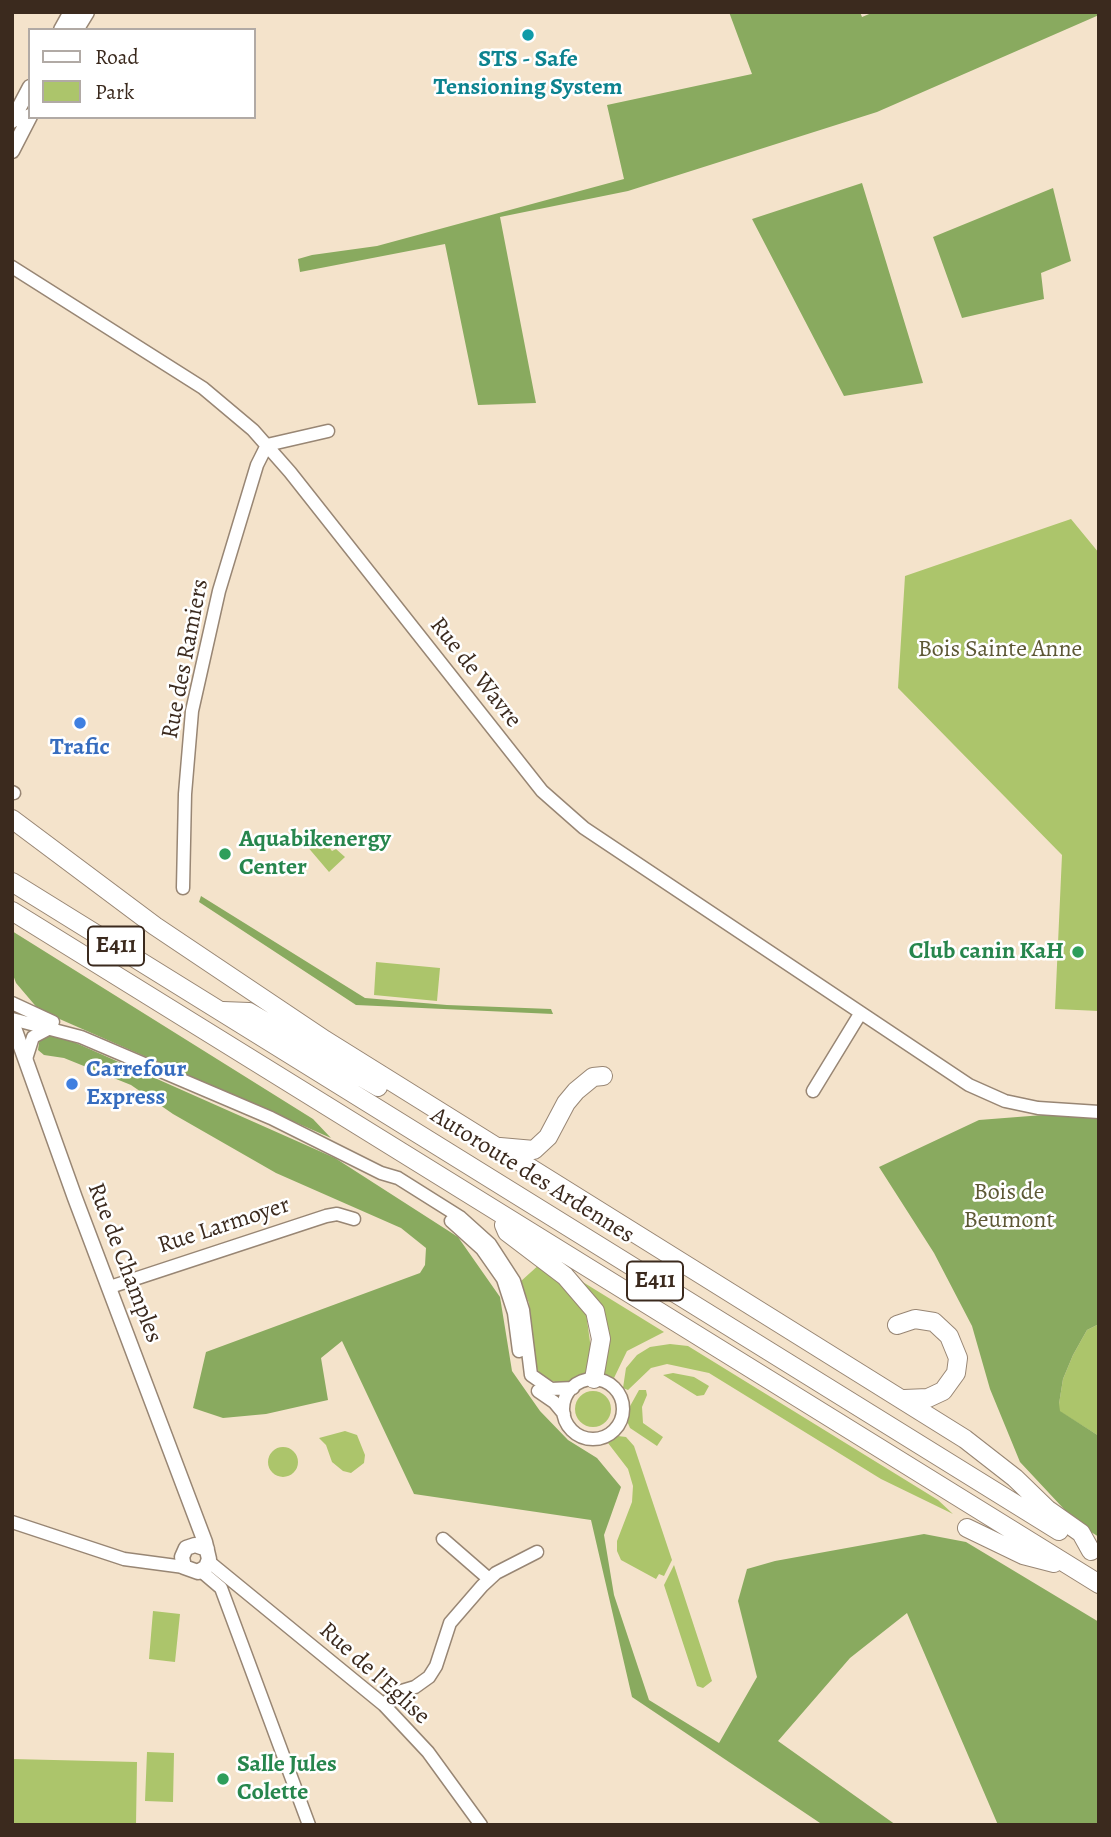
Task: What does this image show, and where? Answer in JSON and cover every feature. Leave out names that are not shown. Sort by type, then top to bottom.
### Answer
[{"type":"highway","points":[[12,819],[191,951],[463,1128],[965,1439],[1016,1478],[1047,1509],[1081,1533],[1095,1553]]},
{"type":"highway","name":"Autoroute des Ardennes","points":[[12,882],[1095,1553]]},
{"type":"highway","name":"Autoroute des Ardennes","points":[[12,911],[1099,1584]]},
{"type":"highway","points":[[219,1011],[250,1012],[375,1085],[463,1128]]},
{"type":"highway","points":[[493,1146],[534,1150],[548,1137],[566,1103],[576,1091],[593,1077],[603,1076]]},
{"type":"highway","points":[[498,1213],[507,1232],[556,1267],[585,1296],[595,1311],[601,1339],[594,1379]]},
{"type":"highway","points":[[897,1325],[915,1319],[934,1322],[949,1336],[958,1358],[956,1373],[943,1391],[928,1398],[904,1399]]},
{"type":"highway","points":[[967,1528],[1023,1555],[1074,1569]]},
{"type":"main road","points":[[62,28],[71,12]]},
{"type":"main road","points":[[77,28],[87,12]]},
{"type":"main road","points":[[12,121],[28,91]]},
{"type":"main road","points":[[12,151],[28,119]]},
{"type":"main road","name":"Rue de Champles","points":[[12,1020],[194,1519],[205,1560]]},
{"type":"main road","name":"Rue de Champles","points":[[184,1567],[194,1519]]},
{"type":"main road","points":[[187,1548],[205,1560]]},
{"type":"main road","points":[[184,1567],[205,1560]]},
{"type":"street","name":"Rue de Wavre","points":[[12,267],[203,388],[267,445],[550,798],[596,838],[940,1068],[1005,1101],[1038,1108],[1099,1112]]},
{"type":"street","points":[[267,445],[328,431]]},
{"type":"street","name":"Rue des Ramiers","points":[[183,888],[185,794],[192,711],[219,591],[257,465],[267,445]]},
{"type":"street","points":[[12,1003],[81,1037],[271,1118],[381,1173],[457,1225],[488,1256],[509,1294],[522,1373],[529,1384],[550,1397],[575,1433],[584,1438],[606,1437],[614,1430],[623,1411],[622,1401],[611,1385],[594,1379],[573,1388],[551,1389],[531,1375],[518,1291],[489,1244],[460,1217],[398,1178],[381,1173]]},
{"type":"street","points":[[813,1091],[860,1014]]},
{"type":"street","points":[[12,1020],[81,1037]]},
{"type":"street","points":[[26,1059],[33,1037],[50,1028]]},
{"type":"street","name":"Rue Larmoyer","points":[[110,1287],[326,1216],[337,1214],[354,1219]]},
{"type":"street","points":[[564,1414],[567,1395],[573,1388]]},
{"type":"street","points":[[12,1522],[124,1559],[184,1567]]},
{"type":"street","points":[[443,1539],[489,1579]]},
{"type":"street","points":[[159,1563],[187,1548]]},
{"type":"street","points":[[384,1705],[396,1693],[415,1687],[431,1675],[450,1623],[489,1579],[537,1552]]},
{"type":"street","points":[[205,1560],[222,1588]]},
{"type":"street","name":"Rue de l'Eglise","points":[[205,1560],[220,1573],[237,1582],[384,1705],[428,1752],[481,1825]]},
{"type":"street","points":[[220,1573],[222,1588],[309,1825]]},
{"type":"green space","points":[[729,12],[860,12],[862,17],[874,12],[1099,12],[1099,15],[877,112],[628,191],[500,217],[536,403],[478,405],[445,244],[300,272],[298,259],[377,246],[624,179],[607,105],[752,74]]},
{"type":"green space","points":[[862,183],[923,383],[844,396],[752,219]]},
{"type":"green space","points":[[1053,188],[1071,261],[1041,273],[1044,299],[962,318],[933,237]]},
{"type":"green space","name":"Bois Sainte Anne","points":[[1071,519],[1099,553],[1099,1011],[1055,1009],[1062,855],[898,688],[905,576]]},
{"type":"green space","points":[[318,834],[332,851],[336,849],[345,857],[329,872],[306,845]]},
{"type":"green space","points":[[201,896],[365,998],[447,1005],[551,1009],[553,1014],[356,1005],[199,902]]},
{"type":"green space","points":[[12,931],[313,1119],[331,1138],[39,1010],[16,983],[12,972]]},
{"type":"green space","points":[[376,962],[440,968],[437,1001],[374,995]]},
{"type":"green space","points":[[58,1035],[335,1158],[458,1237],[500,1297],[512,1371],[540,1411],[568,1440],[597,1458],[621,1487],[604,1535],[614,1595],[649,1700],[719,1743],[757,1677],[738,1601],[747,1569],[775,1561],[924,1534],[966,1542],[1099,1622],[1099,1825],[998,1825],[907,1613],[850,1658],[778,1741],[896,1825],[823,1825],[632,1697],[591,1520],[414,1494],[342,1341],[321,1358],[328,1400],[266,1414],[223,1418],[193,1408],[206,1352],[420,1273],[425,1265],[426,1248],[401,1228],[276,1173],[173,1114],[131,1085],[64,1058],[44,1055],[38,1050],[40,1037]]},
{"type":"green space","name":"Bois de Beumont","points":[[1043,1115],[1099,1117],[1099,1324],[1087,1330],[1073,1355],[1063,1379],[1059,1404],[1060,1411],[1099,1436],[1099,1537],[1077,1523],[1020,1462],[990,1389],[972,1326],[934,1253],[879,1167],[979,1120]]},
{"type":"green space","points":[[541,1263],[585,1305],[592,1357],[587,1372],[574,1380],[558,1383],[542,1377],[534,1364],[529,1303],[520,1282]]},
{"type":"green space","points":[[573,1276],[664,1332],[627,1351],[614,1378],[604,1375],[608,1343]]},
{"type":"green space","points":[[1099,1324],[1099,1436],[1059,1411],[1059,1404],[1063,1379],[1073,1355],[1087,1330]]},
{"type":"green space","points":[[670,1344],[688,1346],[938,1500],[953,1514],[881,1479],[709,1373],[667,1364],[651,1368],[628,1390],[623,1388],[626,1368],[637,1355],[650,1347]]},
{"type":"green space","points":[[673,1373],[694,1377],[709,1386],[704,1395],[697,1396],[663,1375]]},
{"type":"green space","points":[[639,1390],[646,1390],[647,1395],[642,1407],[643,1423],[663,1437],[657,1446],[630,1428],[627,1421],[629,1408]]},
{"type":"green space","points":[[593,1391],[606,1396],[611,1409],[606,1422],[593,1427],[580,1422],[575,1409],[580,1396]]},
{"type":"green space","points":[[345,1431],[357,1435],[365,1455],[364,1463],[351,1473],[343,1471],[332,1462],[326,1445],[319,1438]]},
{"type":"green space","points":[[618,1436],[626,1437],[634,1446],[672,1560],[664,1576],[659,1574],[656,1579],[621,1560],[617,1551],[617,1541],[632,1502],[633,1486],[628,1469],[608,1443]]},
{"type":"green space","points":[[283,1447],[294,1451],[298,1462],[294,1473],[283,1477],[272,1473],[268,1462],[272,1451]]},
{"type":"green space","points":[[674,1565],[712,1681],[703,1688],[697,1686],[664,1585]]},
{"type":"green space","points":[[153,1611],[180,1614],[175,1662],[149,1659]]},
{"type":"green space","points":[[147,1752],[174,1753],[173,1802],[145,1801]]},
{"type":"green space","points":[[12,1759],[137,1762],[136,1825],[12,1825]]},
{"type":"place","name":"STS - Safe Tensioning System","points":[[528,35]]},
{"type":"place","name":"Trafic","points":[[80,723]]},
{"type":"place","name":"Aquabikenergy Center","points":[[225,854]]},
{"type":"place","name":"Club canin KaH","points":[[1078,952]]},
{"type":"place","name":"Carrefour Express","points":[[72,1084]]},
{"type":"place","name":"Salle Jules Colette","points":[[223,1779]]}]
